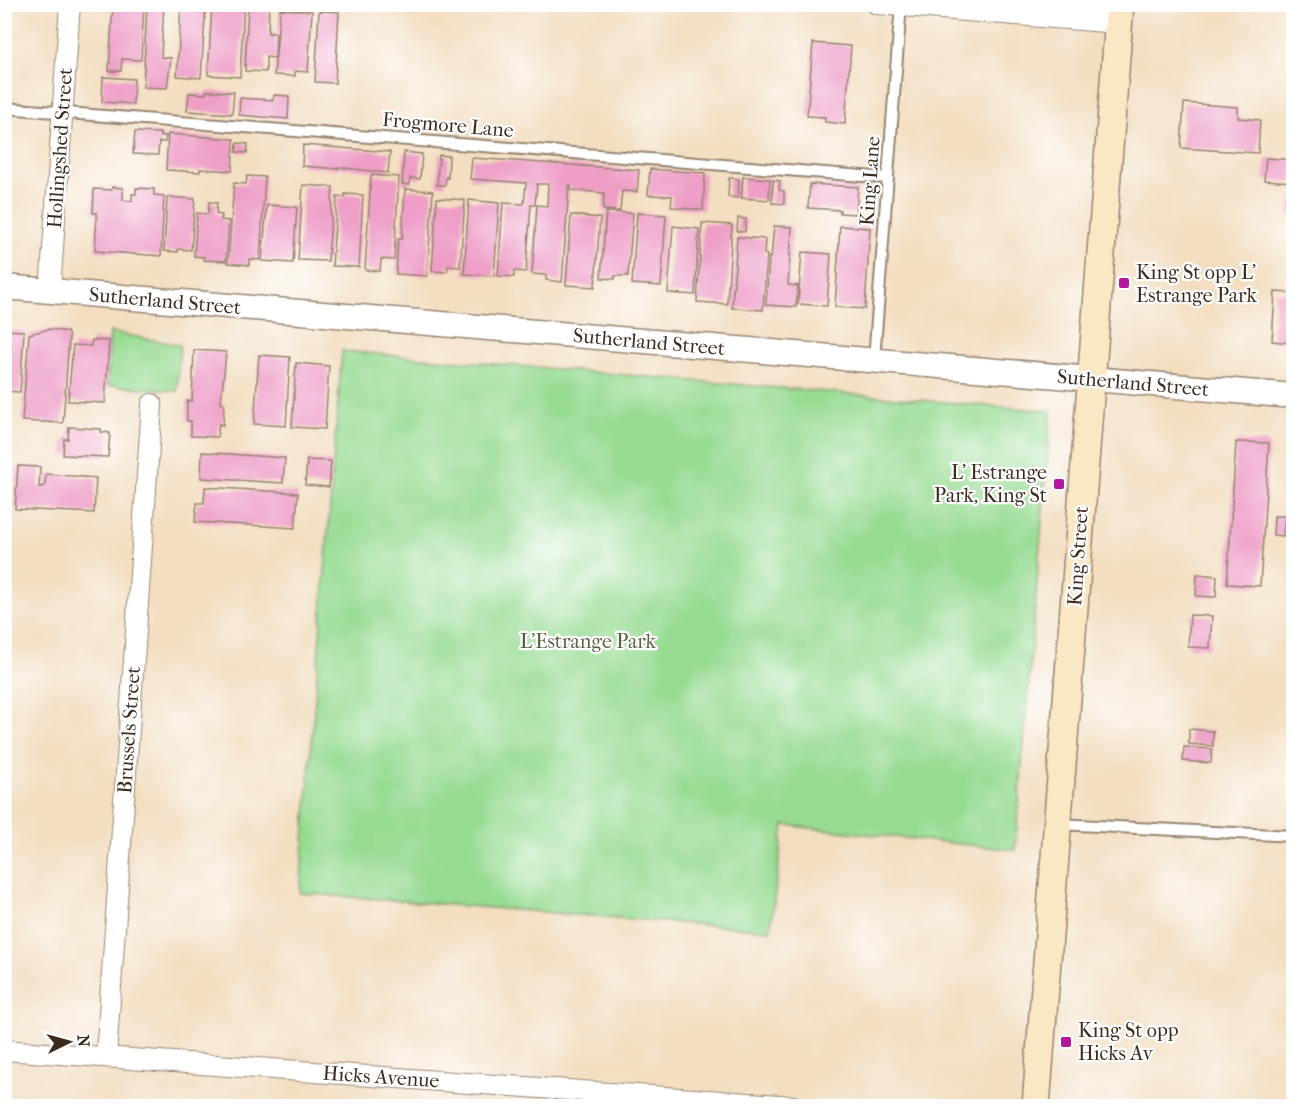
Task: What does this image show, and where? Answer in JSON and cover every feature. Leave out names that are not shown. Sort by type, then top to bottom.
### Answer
[{"type":"main road","name":"King Street","points":[[1036,1107],[1119,14]]},
{"type":"street","name":"Hollingshed Street","points":[[50,291],[70,4]]},
{"type":"street","points":[[877,4],[1119,14]]},
{"type":"street","name":"Sutherland Street","points":[[4,287],[1293,396]]},
{"type":"street","name":"Brussels Street","points":[[106,1057],[152,404]]},
{"type":"street","name":"Hicks Avenue","points":[[4,1050],[793,1107]]},
{"type":"lane","name":"King Lane","points":[[874,360],[901,5]]},
{"type":"lane","name":"Frogmore Lane","points":[[4,108],[888,178]]},
{"type":"lane","points":[[1057,824],[1293,836]]},
{"type":"green space","points":[[110,332],[180,345],[177,391],[107,385]]},
{"type":"green space","name":"L'Estrange Park","points":[[342,351],[1051,411],[1015,850],[784,825],[770,930],[300,893]]},
{"type":"building","points":[[113,4],[144,4],[141,60],[122,59],[121,71],[109,71]]},
{"type":"building","points":[[147,4],[164,4],[161,57],[171,58],[167,88],[143,87]]},
{"type":"building","points":[[181,4],[206,4],[201,78],[177,76]]},
{"type":"building","points":[[212,4],[244,4],[240,77],[208,75]]},
{"type":"building","points":[[248,5],[269,6],[268,33],[276,33],[275,58],[266,57],[266,72],[245,71]]},
{"type":"building","points":[[280,9],[312,11],[308,72],[295,71],[295,76],[274,75]]},
{"type":"building","points":[[319,11],[339,12],[335,83],[315,82]]},
{"type":"building","points":[[813,43],[851,46],[845,124],[825,122],[825,117],[807,116]]},
{"type":"building","points":[[103,77],[134,79],[133,104],[102,102]]},
{"type":"building","points":[[206,91],[234,92],[232,114],[187,111],[189,93],[206,94]]},
{"type":"building","points":[[274,95],[289,96],[288,119],[239,115],[240,98],[273,100]]},
{"type":"building","points":[[1184,103],[1238,107],[1238,118],[1260,120],[1258,153],[1181,148]]},
{"type":"building","points":[[135,132],[160,133],[160,136],[166,136],[165,142],[159,142],[158,155],[133,154]]},
{"type":"building","points":[[168,134],[234,139],[232,171],[166,170]]},
{"type":"building","points":[[237,143],[248,144],[247,153],[236,152]]},
{"type":"building","points":[[303,145],[390,152],[388,173],[338,167],[338,169],[302,166]]},
{"type":"building","points":[[404,152],[422,154],[420,179],[410,178],[410,185],[402,184]]},
{"type":"building","points":[[439,155],[449,156],[448,178],[446,177],[445,185],[437,185]]},
{"type":"building","points":[[472,158],[639,170],[637,192],[622,191],[620,211],[603,210],[604,193],[571,190],[569,186],[562,282],[546,280],[546,275],[532,274],[537,205],[547,206],[548,184],[537,184],[535,205],[531,205],[526,272],[514,271],[514,277],[498,276],[503,203],[524,204],[526,183],[470,179]]},
{"type":"building","points":[[1266,158],[1294,160],[1294,182],[1264,180]]},
{"type":"building","points":[[650,169],[705,173],[703,210],[671,207],[672,196],[648,195]]},
{"type":"building","points":[[371,175],[399,177],[394,260],[381,259],[380,271],[365,270]]},
{"type":"building","points":[[247,176],[265,177],[260,260],[249,259],[249,265],[228,263],[234,183],[246,184]]},
{"type":"building","points":[[743,177],[770,179],[769,200],[741,198]]},
{"type":"building","points":[[729,178],[739,179],[738,198],[728,197]]},
{"type":"building","points":[[773,180],[780,181],[779,190],[784,191],[784,204],[772,203]]},
{"type":"building","points":[[810,184],[858,187],[856,214],[840,213],[840,210],[808,208]]},
{"type":"building","points":[[303,185],[333,187],[328,261],[298,260]]},
{"type":"building","points":[[112,187],[123,188],[123,200],[132,201],[132,194],[136,194],[136,188],[154,189],[154,195],[164,196],[161,256],[95,251],[97,213],[93,213],[94,189],[112,190]]},
{"type":"building","points":[[405,189],[433,191],[427,276],[396,274],[398,239],[402,239]]},
{"type":"building","points":[[345,194],[363,195],[359,267],[332,266],[337,197],[345,198]]},
{"type":"building","points":[[167,197],[195,199],[191,250],[164,251]]},
{"type":"building","points":[[437,198],[465,200],[460,267],[448,266],[447,272],[432,271]]},
{"type":"building","points":[[469,200],[499,203],[494,276],[464,274]]},
{"type":"building","points":[[1290,201],[1294,202],[1294,216],[1289,216]]},
{"type":"building","points":[[209,202],[217,203],[216,214],[222,215],[221,220],[229,221],[226,261],[204,260],[204,257],[194,256],[197,213],[208,214]]},
{"type":"building","points":[[267,205],[297,207],[293,263],[262,261]]},
{"type":"building","points":[[606,212],[633,213],[628,276],[615,276],[615,279],[601,278]]},
{"type":"building","points":[[637,213],[666,215],[661,286],[632,284]]},
{"type":"building","points":[[571,215],[600,218],[595,287],[566,285]]},
{"type":"building","points":[[738,218],[746,219],[745,232],[737,231]]},
{"type":"building","points":[[702,223],[732,225],[727,304],[697,302]]},
{"type":"building","points":[[673,226],[699,229],[695,295],[668,293]]},
{"type":"building","points":[[774,226],[792,227],[788,285],[798,286],[796,307],[766,305],[769,257],[771,257]]},
{"type":"building","points":[[840,226],[870,228],[865,309],[835,307]]},
{"type":"building","points":[[737,237],[765,239],[764,254],[767,255],[763,310],[732,308]]},
{"type":"building","points":[[802,252],[831,254],[827,306],[798,304]]},
{"type":"building","points":[[1275,292],[1294,293],[1294,338],[1291,338],[1291,343],[1272,341]]},
{"type":"building","points":[[50,329],[67,332],[69,337],[63,423],[22,421],[29,334]]},
{"type":"building","points":[[4,330],[24,331],[20,392],[4,391]]},
{"type":"building","points":[[92,340],[109,341],[105,403],[68,401],[73,345],[91,346]]},
{"type":"building","points":[[194,350],[226,352],[221,403],[224,405],[223,425],[219,424],[217,437],[191,436],[191,421],[187,421],[187,401],[192,401]]},
{"type":"building","points":[[259,355],[290,357],[286,426],[254,424]]},
{"type":"building","points":[[296,363],[329,366],[325,429],[292,427]]},
{"type":"building","points":[[69,427],[101,429],[101,432],[110,433],[108,457],[63,455],[64,439],[68,439]]},
{"type":"building","points":[[1236,442],[1269,443],[1260,586],[1227,584]]},
{"type":"building","points":[[202,452],[285,458],[283,483],[201,478]]},
{"type":"building","points":[[307,460],[331,461],[329,487],[305,485]]},
{"type":"building","points":[[18,466],[40,467],[39,487],[45,486],[46,474],[96,478],[94,513],[15,509]]},
{"type":"building","points":[[205,487],[298,493],[295,528],[195,522],[197,503],[204,503]]},
{"type":"building","points":[[1274,516],[1285,516],[1283,536],[1273,535]]},
{"type":"building","points":[[1290,521],[1294,521],[1294,539],[1289,539]]},
{"type":"building","points":[[1197,574],[1217,576],[1216,597],[1196,596]]},
{"type":"building","points":[[1190,615],[1212,616],[1210,648],[1188,647]]},
{"type":"building","points":[[1189,729],[1213,731],[1213,746],[1189,744]]},
{"type":"building","points":[[1184,747],[1212,749],[1211,763],[1183,761]]},
{"type":"place","name":"King St opp L' Estrange Park","points":[[1124,283]]},
{"type":"place","name":"L' Estrange Park, King St","points":[[1059,484]]},
{"type":"place","name":"King St opp Hicks Av","points":[[1066,1042]]}]
